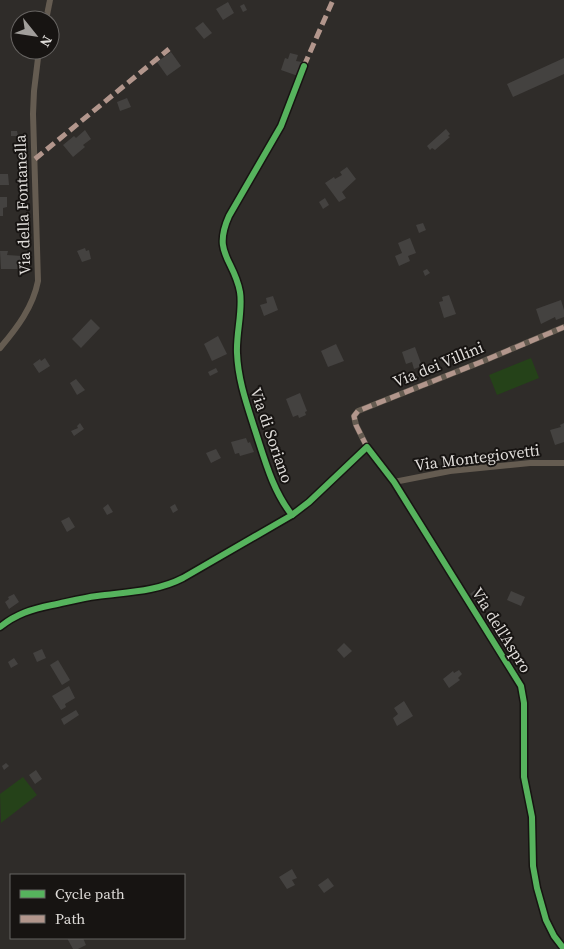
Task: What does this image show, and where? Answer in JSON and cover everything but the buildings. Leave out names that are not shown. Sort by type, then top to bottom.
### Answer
[{"type":"street","name":"Via della Fontanella","points":[[0,348],[26,313],[34,297],[38,281],[33,108],[39,60]]},
{"type":"street","name":"Via di Soriano","points":[[292,515],[276,490],[240,384],[236,344],[240,292],[237,281],[225,258],[222,244],[229,216],[281,126],[304,66]]},
{"type":"street","name":"Via dei Villini","points":[[367,447],[355,423],[354,416],[358,411],[564,327]]},
{"type":"street","points":[[0,627],[14,616],[39,608],[85,598],[154,589],[183,578],[292,515],[309,502],[367,447]]},
{"type":"street","name":"Via dell'Aspro","points":[[367,447],[394,482],[521,686],[524,703],[524,777],[532,817],[533,866],[544,915],[554,936],[564,949]]},
{"type":"street","name":"Via Montegiovetti","points":[[394,482],[450,471],[530,463],[564,463]]},
{"type":"green space","points":[[531,358],[539,378],[497,395],[489,375]]},
{"type":"green space","points":[[23,777],[37,795],[1,823],[0,794]]},
{"type":"marked path","points":[[304,66],[333,0]]},
{"type":"marked path","points":[[35,159],[169,49]]},
{"type":"marked path","points":[[367,447],[356,425],[354,416],[358,411],[564,327]]},
{"type":"cycle path","points":[[0,627],[18,615],[38,608],[91,597],[152,589],[173,583],[292,515],[279,495],[269,473],[243,390],[237,353],[241,307],[240,292],[223,248],[223,239],[224,229],[229,216],[281,126],[304,66]]},
{"type":"cycle path","points":[[292,515],[309,502],[367,447],[394,482],[521,686],[524,703],[524,777],[532,817],[533,866],[546,920],[554,936],[564,949]]}]
